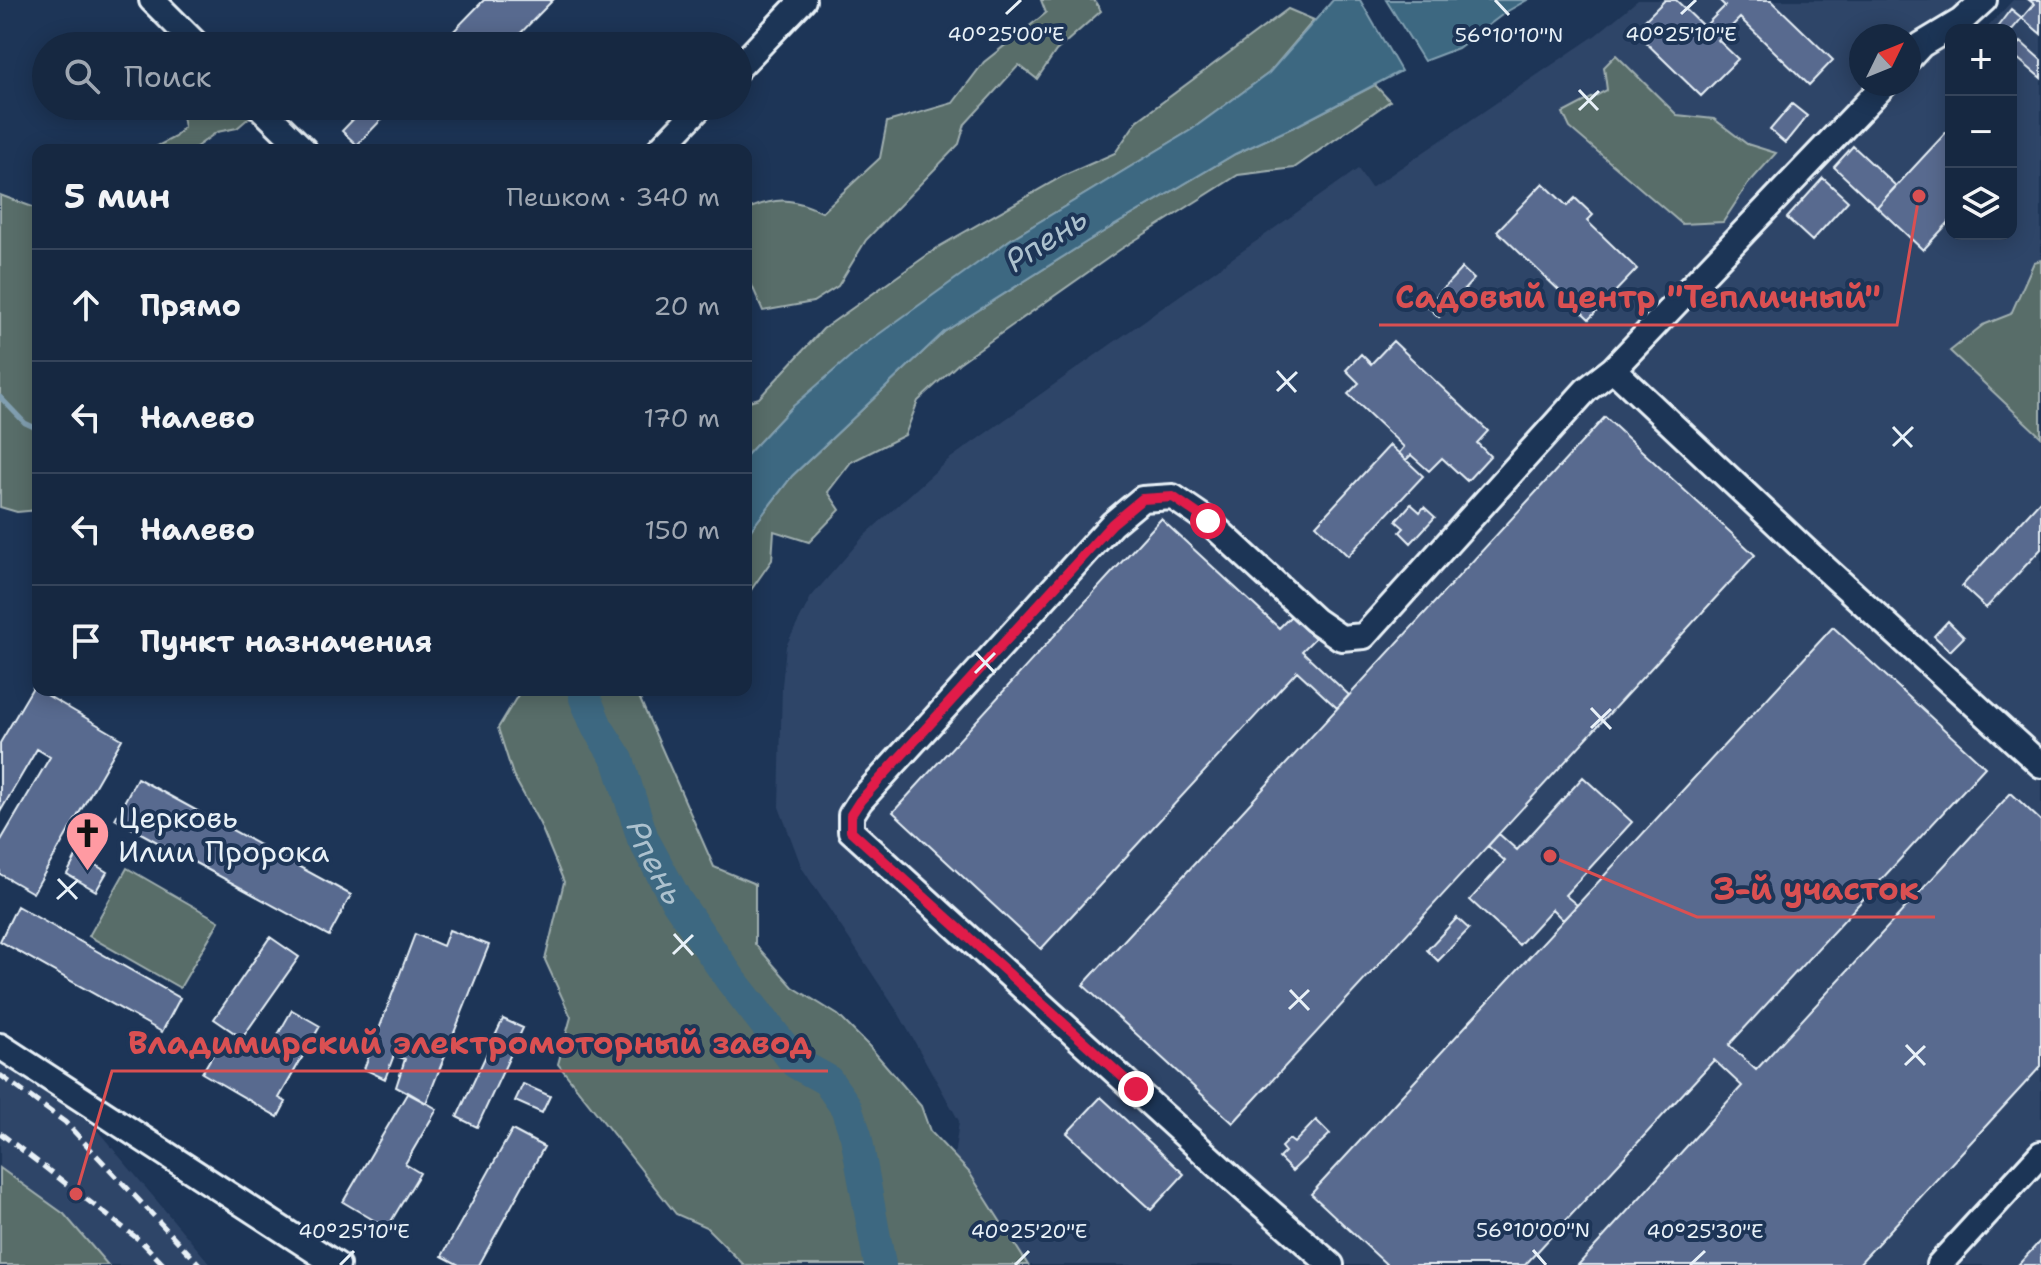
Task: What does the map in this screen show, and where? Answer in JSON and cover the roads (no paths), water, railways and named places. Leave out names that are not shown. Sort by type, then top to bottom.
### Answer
[{"type":"lane","points":[[152,0],[184,32]]},
{"type":"lane","points":[[752,53],[803,0]]},
{"type":"lane","points":[[1921,45],[1961,21],[1984,0]]},
{"type":"lane","points":[[1331,1265],[851,831],[851,815],[860,801],[1101,536],[1142,499],[1173,497],[1208,521],[1315,620],[1341,638],[1364,636],[1586,390],[1613,369],[1874,96]]},
{"type":"lane","points":[[273,120],[298,144]]},
{"type":"lane","points":[[665,144],[688,120]]},
{"type":"lane","points":[[1613,369],[1805,550],[2041,765]]},
{"type":"lane","points":[[0,1046],[337,1265]]},
{"type":"lane","points":[[1939,1265],[2041,1154]]},
{"type":"water","points":[[1333,0],[1360,0],[1401,71],[1235,154],[1088,241],[944,332],[792,476],[752,528],[752,450],[791,408],[861,347],[1011,239],[1191,130],[1269,73]]},
{"type":"water","points":[[1386,0],[1527,0],[1458,48],[1424,61]]},
{"type":"waterway","points":[[0,397],[32,426]]},
{"type":"waterway","name":"Рпень","points":[[585,696],[597,727],[618,760],[643,839],[676,900],[731,980],[796,1063],[827,1080],[846,1107],[856,1136],[880,1265]]},
{"type":"railway","points":[[0,1075],[65,1122],[200,1265]]},
{"type":"railway","points":[[0,1133],[142,1242],[164,1265]]},
{"type":"place","name":"Садовый центр \"Тепличный\"","points":[[1919,196]]},
{"type":"place","name":"3-й участок","points":[[1550,856]]},
{"type":"place","name":"Церковь Илии Пророка","points":[[87,873]]},
{"type":"place","name":"Владимирский электромоторный завод","points":[[76,1194]]}]
